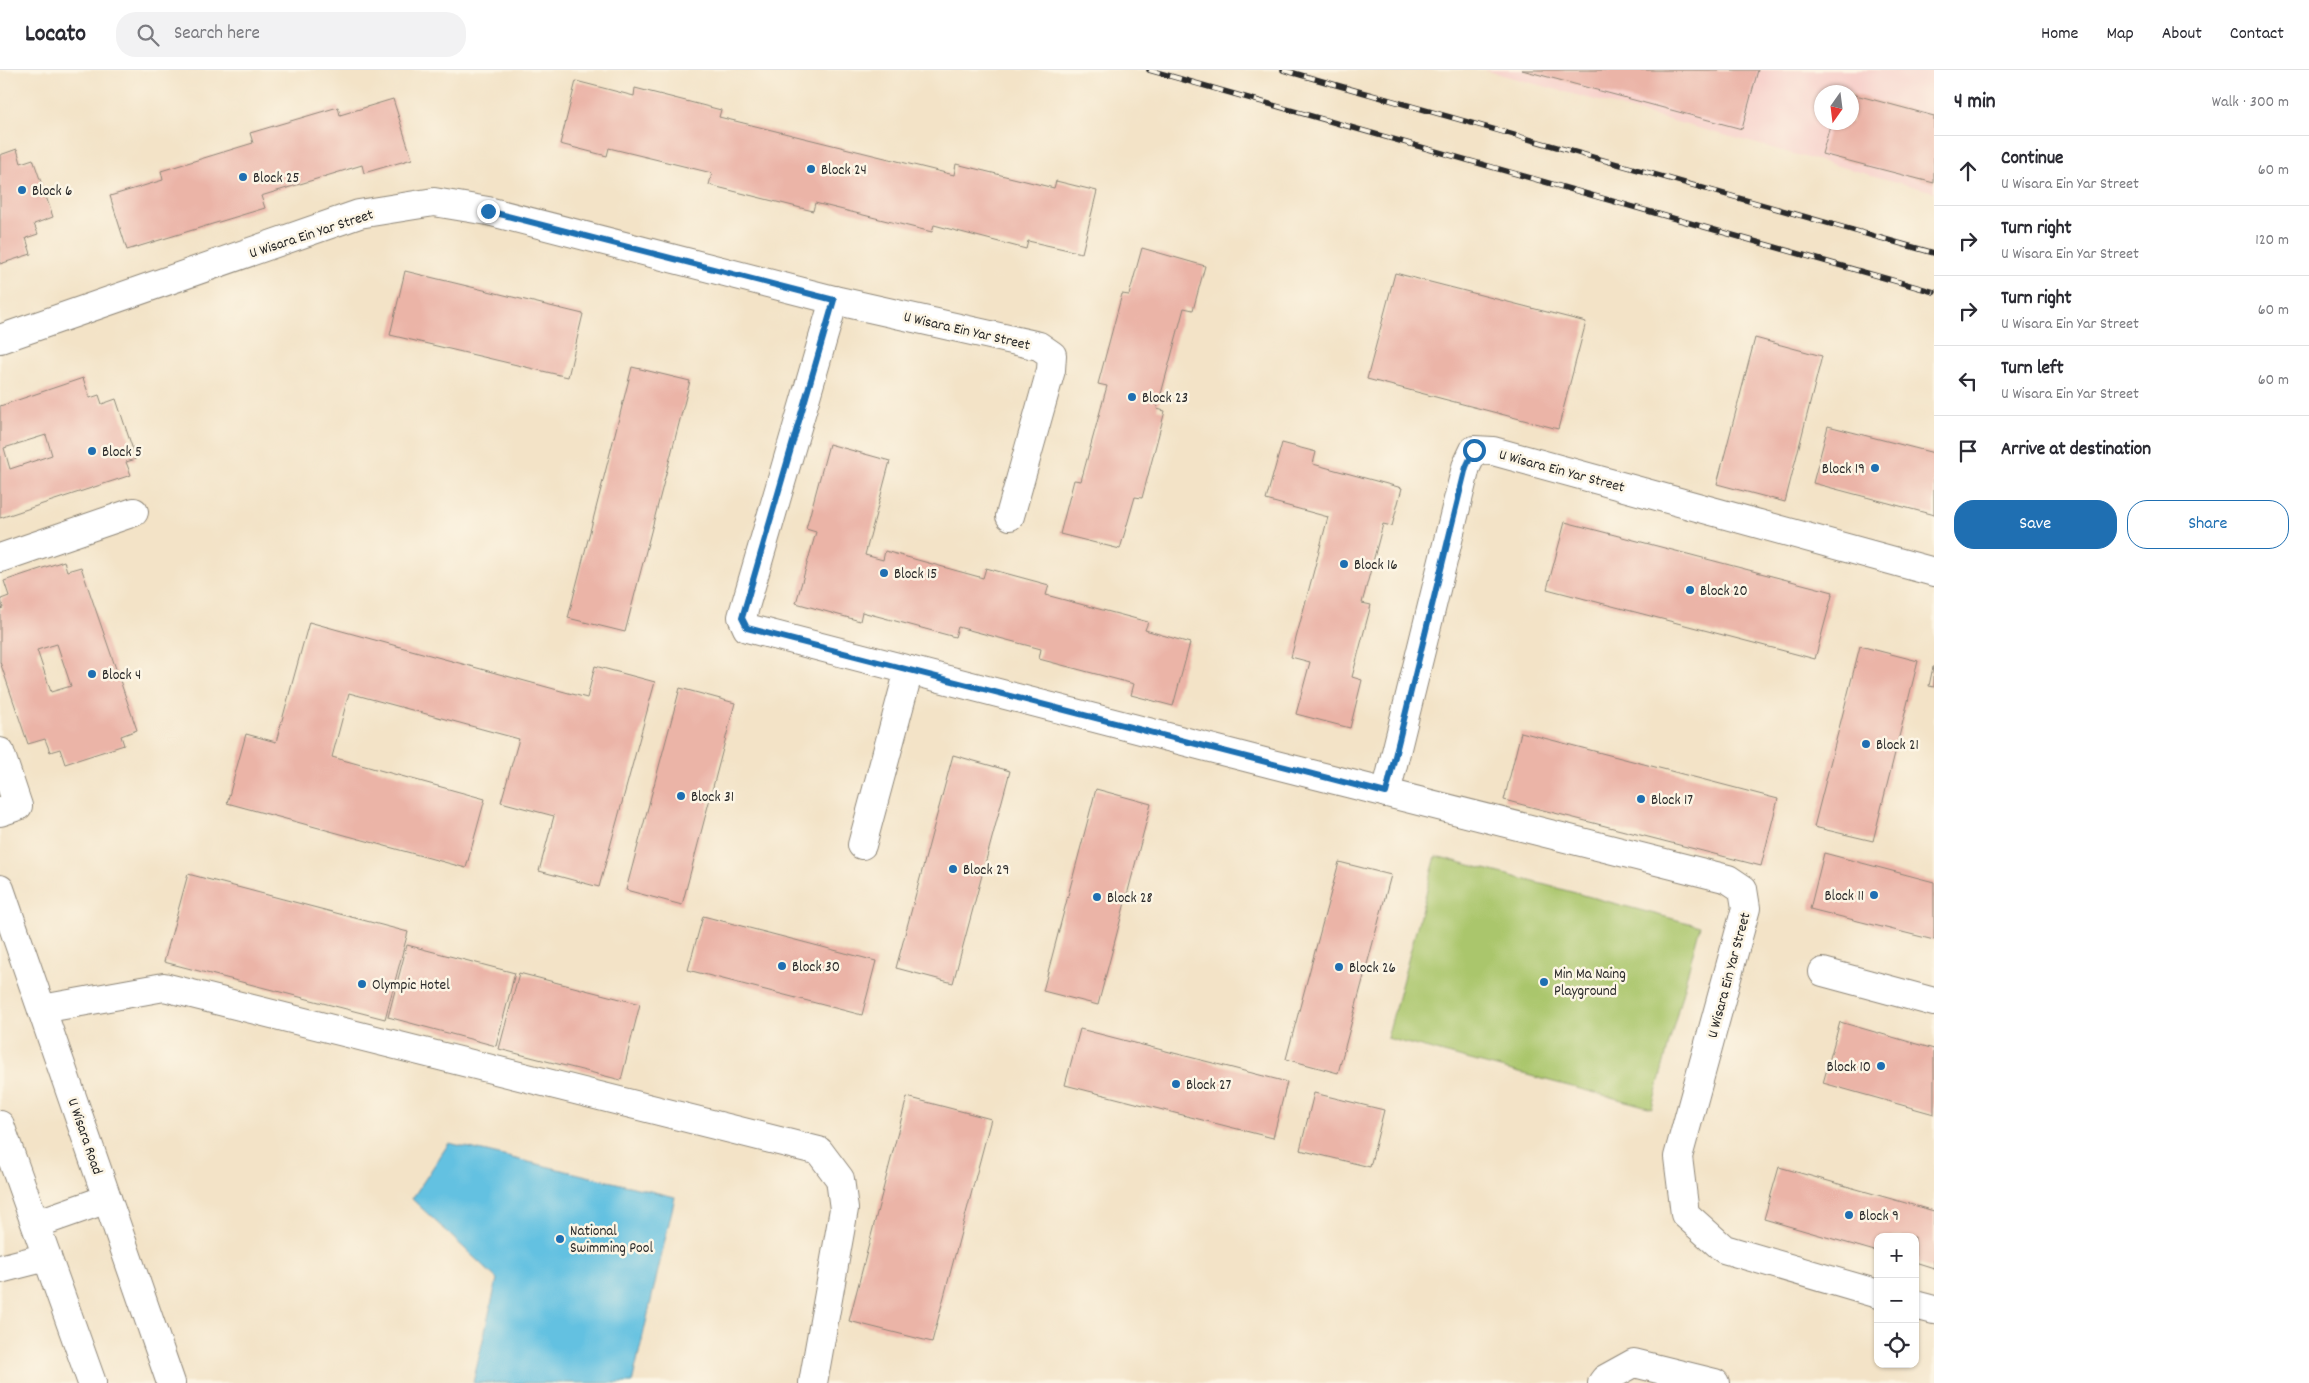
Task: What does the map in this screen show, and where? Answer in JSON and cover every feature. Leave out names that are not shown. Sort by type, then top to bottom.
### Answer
[{"type":"street","name":"U Wisara Ein Yar Street","points":[[0,339],[359,214],[434,202],[488,211],[834,300],[1039,346],[1052,355],[1051,370],[1010,516]]},
{"type":"street","name":"U Wisara Ein Yar Street","points":[[834,300],[742,618],[747,628],[1728,879],[1743,889],[1746,908],[1678,1157],[1685,1214],[1724,1249],[1874,1293]]},
{"type":"street","name":"U Wisara Ein Yar Street","points":[[1386,793],[1466,467],[1474,450],[1493,451],[1934,572]]},
{"type":"street","points":[[0,558],[134,512]]},
{"type":"street","points":[[862,845],[908,670]]},
{"type":"street","points":[[0,752],[18,806],[0,812]]},
{"type":"street","name":"U Wisara Road","points":[[0,890],[171,1383]]},
{"type":"street","points":[[1823,972],[1934,1002]]},
{"type":"street","points":[[42,1009],[164,987],[819,1151],[840,1180],[844,1209],[813,1383]]},
{"type":"street","points":[[0,1125],[92,1383]]},
{"type":"street","points":[[36,1224],[107,1199]]},
{"type":"street","points":[[0,1269],[47,1257]]},
{"type":"street","points":[[1919,1306],[1934,1310]]},
{"type":"street","points":[[1602,1383],[1605,1378],[1634,1363],[1715,1383]]},
{"type":"shaded area","points":[[1484,70],[1934,70],[1934,192]]},
{"type":"green space","name":"Min Ma Naing Playground","points":[[1436,856],[1700,926],[1652,1108],[1387,1038]]},
{"type":"water","name":"National Swimming Pool","points":[[449,1143],[675,1197],[632,1383],[473,1383],[497,1279],[412,1199]]},
{"type":"building","points":[[1522,70],[1758,70],[1742,129]]},
{"type":"building","name":"Block 24","points":[[576,81],[634,96],[635,88],[721,110],[719,117],[954,175],[956,164],[1054,188],[1056,181],[1097,191],[1082,253],[1028,241],[1026,249],[934,225],[932,232],[815,203],[813,211],[709,185],[712,173],[609,148],[607,156],[560,144]]},
{"type":"building","points":[[1859,96],[1934,116],[1934,183],[1822,154],[1829,130],[1859,130]]},
{"type":"building","name":"Block 25","points":[[393,99],[412,159],[364,173],[362,165],[261,196],[265,208],[127,250],[110,196],[163,180],[161,171],[253,143],[250,133],[338,107],[340,115]]},
{"type":"building","name":"Block 6","points":[[17,149],[21,163],[33,159],[53,217],[34,224],[38,234],[26,238],[31,254],[0,264],[0,155]]},
{"type":"building","name":"Block 23","points":[[1142,248],[1205,266],[1193,310],[1184,308],[1157,409],[1165,411],[1142,498],[1135,497],[1120,549],[1060,534],[1074,480],[1081,481],[1107,386],[1098,384],[1122,294],[1129,295]]},
{"type":"building","points":[[405,271],[583,314],[568,377],[390,335]]},
{"type":"building","points":[[1395,273],[1586,322],[1558,429],[1367,379]]},
{"type":"building","points":[[1755,338],[1822,356],[1785,502],[1717,484]]},
{"type":"building","points":[[632,367],[690,381],[625,632],[568,618]]},
{"type":"building","name":"Block 5","points":[[83,378],[90,398],[99,395],[102,404],[116,399],[136,459],[126,462],[131,475],[0,518],[0,406]],"holes":[[[46,435],[52,455],[10,469],[4,448]]]},
{"type":"building","name":"Block 19","points":[[1828,426],[1934,453],[1934,515],[1813,483]]},
{"type":"building","name":"Block 16","points":[[1282,443],[1316,452],[1313,464],[1402,488],[1392,526],[1383,524],[1362,603],[1371,605],[1352,677],[1362,680],[1350,728],[1296,714],[1310,662],[1291,657],[1328,517],[1266,500]]},
{"type":"building","name":"Block 15","points":[[829,444],[890,461],[865,555],[883,560],[885,551],[983,578],[986,568],[1049,585],[1046,595],[1148,622],[1145,630],[1190,643],[1173,706],[1131,695],[1134,684],[1039,659],[1041,649],[958,627],[955,637],[862,612],[860,621],[796,603],[816,532],[806,529]]},
{"type":"building","name":"Block 20","points":[[1565,522],[1833,592],[1815,659],[1547,589]]},
{"type":"building","name":"Block 4","points":[[64,561],[67,571],[81,567],[137,730],[121,736],[124,745],[65,764],[60,749],[50,752],[45,739],[28,744],[0,662],[0,609],[3,608],[1,599],[9,596],[4,581]],"holes":[[[57,644],[71,686],[51,692],[37,650]]]},
{"type":"building","points":[[309,622],[587,698],[595,666],[655,682],[599,887],[539,871],[554,816],[501,802],[519,739],[349,693],[332,757],[485,799],[466,868],[227,803],[246,734],[276,742]]},
{"type":"building","name":"Block 21","points":[[1860,646],[1918,661],[1873,841],[1814,827]]},
{"type":"building","points":[[1934,667],[1934,687],[1929,686]]},
{"type":"building","name":"Block 31","points":[[680,688],[735,703],[682,905],[626,890]]},
{"type":"building","name":"Block 17","points":[[1521,732],[1778,799],[1761,866],[1504,800]]},
{"type":"building","name":"Block 29","points":[[953,755],[1010,771],[953,983],[896,968]]},
{"type":"building","name":"Block 28","points":[[1096,789],[1151,804],[1098,1005],[1043,991]]},
{"type":"building","name":"Block 11","points":[[1824,853],[1934,882],[1934,940],[1810,909]]},
{"type":"building","name":"Block 26","points":[[1339,862],[1391,875],[1338,1073],[1286,1059]]},
{"type":"building","points":[[188,874],[408,932],[385,1019],[164,962]]},
{"type":"building","name":"Block 30","points":[[703,916],[876,961],[862,1015],[688,970]]},
{"type":"building","points":[[407,945],[515,973],[496,1046],[388,1017]]},
{"type":"building","points":[[519,973],[640,1004],[621,1080],[499,1049]]},
{"type":"building","name":"Block 10","points":[[1840,1022],[1934,1049],[1934,1114],[1823,1083]]},
{"type":"building","name":"Block 27","points":[[1080,1029],[1287,1082],[1273,1138],[1065,1085]]},
{"type":"building","points":[[1314,1093],[1384,1110],[1370,1167],[1300,1150]]},
{"type":"building","points":[[907,1097],[991,1119],[932,1342],[849,1321]]},
{"type":"building","name":"Block 9","points":[[1779,1167],[1934,1211],[1934,1268],[1919,1263],[1919,1233],[1874,1233],[1874,1251],[1764,1219]]},
{"type":"railway","points":[[1149,70],[1934,292]]},
{"type":"railway","points":[[1283,70],[1934,253]]},
{"type":"place","name":"Block 24","points":[[811,169]]},
{"type":"place","name":"Block 25","points":[[243,177]]},
{"type":"place","name":"Block 6","points":[[22,190]]},
{"type":"place","name":"Block 23","points":[[1132,397]]},
{"type":"place","name":"Block 5","points":[[92,451]]},
{"type":"place","name":"Block 19","points":[[1875,468]]},
{"type":"place","name":"Block 16","points":[[1344,564]]},
{"type":"place","name":"Block 15","points":[[884,573]]},
{"type":"place","name":"Block 20","points":[[1690,590]]},
{"type":"place","name":"Block 4","points":[[92,674]]},
{"type":"place","name":"Block 21","points":[[1866,744]]},
{"type":"place","name":"Block 31","points":[[681,796]]},
{"type":"place","name":"Block 17","points":[[1641,799]]},
{"type":"place","name":"Block 29","points":[[953,869]]},
{"type":"place","name":"Block 11","points":[[1874,895]]},
{"type":"place","name":"Block 28","points":[[1097,897]]},
{"type":"place","name":"Block 30","points":[[782,966]]},
{"type":"place","name":"Block 26","points":[[1339,967]]},
{"type":"place","name":"Min Ma Naing Playground","points":[[1544,982]]},
{"type":"place","name":"Olympic Hotel","points":[[362,984]]},
{"type":"place","name":"Block 10","points":[[1881,1066]]},
{"type":"place","name":"Block 27","points":[[1176,1084]]},
{"type":"place","name":"Block 9","points":[[1849,1215]]},
{"type":"place","name":"National Swimming Pool","points":[[560,1239]]},
{"type":"route","points":[[488,211],[834,300],[742,618],[747,628],[1386,793],[1466,467],[1474,450]]}]
